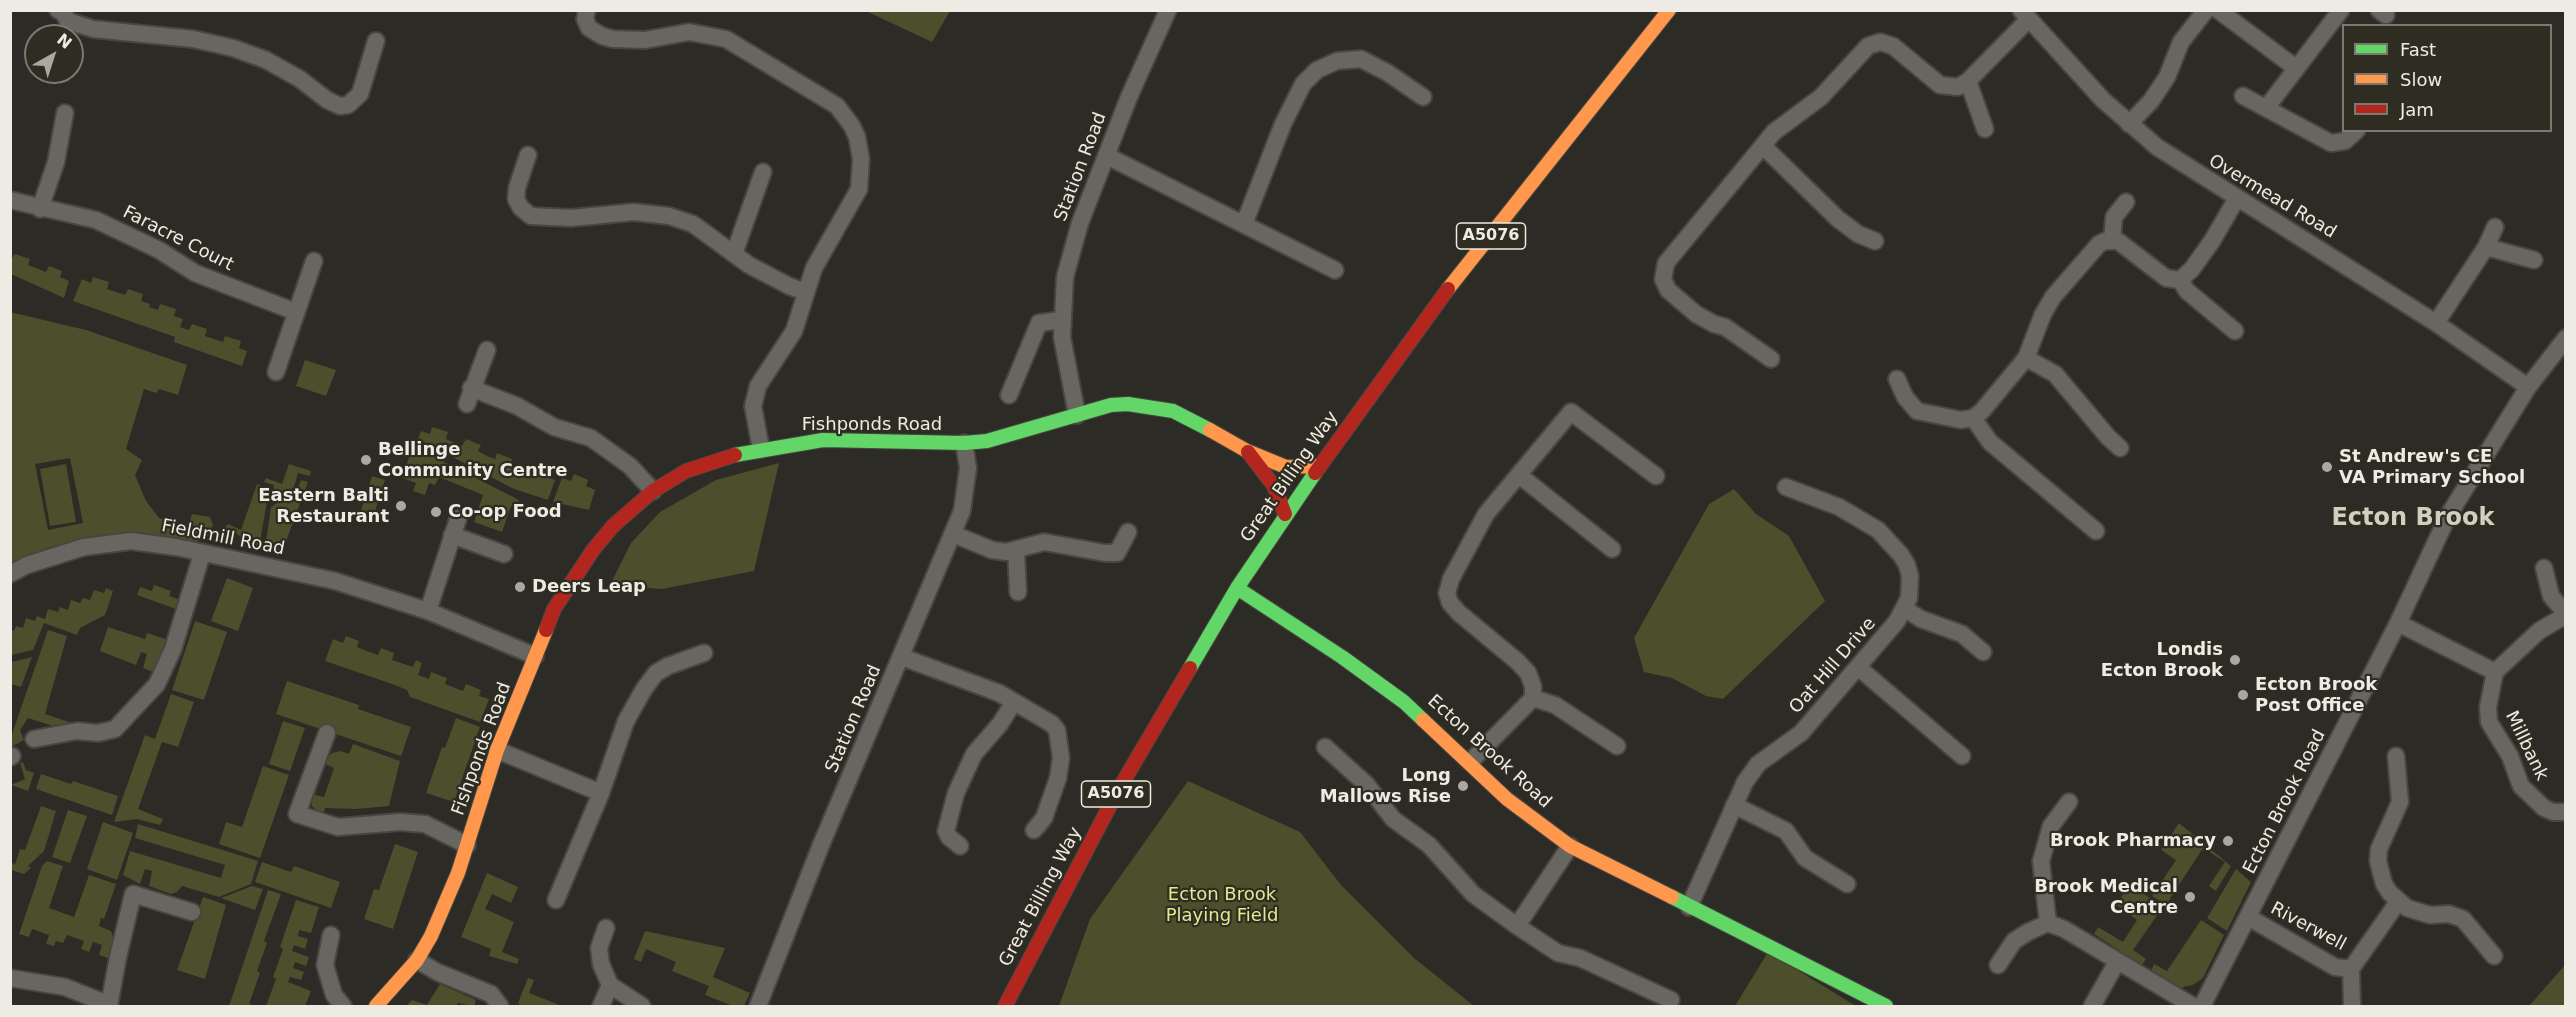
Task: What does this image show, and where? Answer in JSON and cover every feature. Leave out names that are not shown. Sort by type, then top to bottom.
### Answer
[{"type":"street","name":"Station Road","points":[[1077,415],[1067,371],[1061,320],[1065,277],[1074,240],[1168,10]]},
{"type":"street","name":"Great Billing Way","points":[[1005,1006],[1116,794],[1237,588],[1285,514],[1434,307],[1669,10]]},
{"type":"street","points":[[2130,124],[2151,101],[2167,77],[2181,42],[2206,10]]},
{"type":"street","points":[[2218,10],[2296,68]]},
{"type":"street","points":[[2267,107],[2341,10]]},
{"type":"street","points":[[62,11],[68,21],[93,29],[193,39],[233,48],[266,60],[300,79],[327,100],[340,106],[348,105],[360,94],[376,41]]},
{"type":"street","points":[[586,12],[586,23],[592,31],[613,39],[648,40],[689,32],[726,39],[837,106],[852,126],[860,148],[859,189],[814,268],[794,331],[758,386],[753,406],[761,449]]},
{"type":"street","points":[[1771,358],[1725,327],[1696,314],[1668,290],[1663,279],[1666,263],[1774,132],[1821,97],[1864,49],[1880,42],[1893,46],[1946,88],[1958,87],[1968,81],[2025,15]]},
{"type":"street","name":"Overmead Road","points":[[2025,15],[2091,88],[2130,124],[2189,170],[2436,323],[2528,387]]},
{"type":"street","points":[[1244,225],[1283,124],[1303,84],[1317,70],[1337,61],[1361,60],[1388,73],[1423,97]]},
{"type":"street","points":[[1968,81],[1985,129]]},
{"type":"street","points":[[2243,96],[2331,143],[2345,141],[2354,132]]},
{"type":"street","points":[[40,209],[56,162],[65,113]]},
{"type":"street","points":[[1763,146],[1838,219],[1858,234],[1875,241]]},
{"type":"street","points":[[528,155],[517,188],[516,199],[521,208],[531,216],[571,218],[634,212],[669,216],[693,224],[764,273],[806,292]]},
{"type":"street","points":[[1107,156],[1335,270]]},
{"type":"street","points":[[734,254],[763,172]]},
{"type":"street","points":[[2180,280],[2192,269],[2212,241],[2237,198]]},
{"type":"street","name":"Faracre Court","points":[[10,200],[40,209],[90,219],[123,231],[195,273],[296,312]]},
{"type":"street","points":[[2112,240],[2114,217],[2126,202]]},
{"type":"street","points":[[2436,323],[2486,247],[2495,226]]},
{"type":"street","points":[[1897,379],[1905,397],[1917,411],[1961,420],[1973,417],[1982,411],[2026,358],[2043,314],[2053,297],[2094,248],[2105,241],[2124,243],[2166,278],[2180,280],[2187,291],[2235,330]]},
{"type":"street","points":[[2486,247],[2534,260]]},
{"type":"street","points":[[276,372],[314,261]]},
{"type":"street","points":[[1009,395],[1039,323],[1061,320]]},
{"type":"street","name":"Ecton Brook Road","points":[[2202,1006],[2398,623],[2448,516],[2528,387],[2565,338]]},
{"type":"street","points":[[487,350],[469,396],[517,406],[554,427],[591,438],[630,466],[653,490]]},
{"type":"street","points":[[2026,358],[2055,374],[2120,448]]},
{"type":"street","name":"Fishponds Road","points":[[376,1006],[417,960],[431,936],[458,873],[497,750],[554,609],[593,550],[613,526],[653,490],[687,471],[737,454],[761,449],[823,440],[964,444],[987,441],[1111,405],[1149,405],[1182,415],[1247,451],[1286,467],[1319,466]]},
{"type":"street","points":[[1470,762],[1533,698],[1533,686],[1528,673],[1459,613],[1450,603],[1447,593],[1451,579],[1486,514],[1571,412],[1656,476]]},
{"type":"street","points":[[1973,417],[1990,442],[2096,531]]},
{"type":"street","name":"Station Road","points":[[758,1006],[822,845],[962,511],[968,468],[964,444]]},
{"type":"street","name":"Fishponds Road","points":[[1247,451],[1274,486],[1285,514]]},
{"type":"street","points":[[1519,474],[1612,549]]},
{"type":"street","name":"Oat Hill Drive","points":[[1689,906],[1745,782],[1758,764],[1801,733],[1858,668],[1905,609],[1911,587],[1907,565],[1878,530],[1839,507],[1786,487]]},
{"type":"street","points":[[428,611],[458,519]]},
{"type":"street","points":[[953,534],[993,550],[1016,550],[1044,542],[1105,553],[1120,558],[1128,532]]},
{"type":"street","points":[[452,536],[504,554]]},
{"type":"street","name":"Fieldmill Road","points":[[10,574],[27,565],[84,547],[132,542],[176,547],[300,572],[428,611],[535,656]]},
{"type":"street","points":[[1016,550],[1018,592]]},
{"type":"street","points":[[34,739],[77,731],[98,733],[115,729],[157,684],[173,649],[202,554]]},
{"type":"street","points":[[2398,623],[2495,672],[2539,631],[2565,615],[2552,596],[2544,568]]},
{"type":"street","name":"Ecton Brook Road","points":[[1237,588],[1383,685],[1424,719],[1507,799],[1570,846],[1886,1006]]},
{"type":"street","points":[[1905,609],[1921,619],[1962,634],[1983,652]]},
{"type":"street","points":[[556,900],[601,793],[626,721],[644,688],[662,670],[704,652]]},
{"type":"street","points":[[902,657],[999,693],[1052,724],[1060,738],[1061,758],[1058,778],[1044,818],[1034,830]]},
{"type":"street","points":[[1858,668],[1962,756]]},
{"type":"street","name":"Millbank","points":[[2495,672],[2488,707],[2489,722],[2510,756],[2521,786],[2536,802],[2553,812],[2565,812]]},
{"type":"street","points":[[1533,698],[1555,705],[1617,746]]},
{"type":"street","points":[[960,846],[949,837],[946,831],[956,793],[974,754],[1000,724],[1014,702]]},
{"type":"street","points":[[327,734],[297,814],[338,826],[400,822],[425,824],[467,845]]},
{"type":"street","points":[[1325,747],[1367,785],[1393,819],[1430,845],[1473,894],[1558,953],[1580,958],[1671,1000]]},
{"type":"street","points":[[497,750],[601,793]]},
{"type":"street","points":[[2396,756],[2400,802],[2382,838],[2378,861],[2384,884],[2398,902],[2418,913],[2449,914],[2463,919],[2494,956]]},
{"type":"street","points":[[2048,923],[2041,861],[2051,826],[2069,802]]},
{"type":"street","points":[[1734,805],[1786,831],[1805,858],[1846,884]]},
{"type":"street","points":[[1517,926],[1570,846]]},
{"type":"street","points":[[10,978],[65,987],[110,1006],[118,957],[133,894],[192,912]]},
{"type":"street","name":"Riverwell","points":[[2352,1006],[2351,969],[2398,902]]},
{"type":"street","name":"Riverwell","points":[[2248,917],[2335,967],[2351,969]]},
{"type":"street","points":[[1998,965],[2014,941],[2048,923],[2058,926],[2193,1006]]},
{"type":"street","points":[[606,928],[599,948],[601,964],[610,984],[642,1006]]},
{"type":"street","points":[[331,935],[325,965],[334,995],[343,1006]]},
{"type":"street","points":[[417,960],[437,972],[491,994],[500,1006]]},
{"type":"street","points":[[2092,1006],[2117,962]]},
{"type":"street","points":[[601,1006],[610,984]]},
{"type":"green space","points":[[866,11],[950,11],[932,42]]},
{"type":"green space","points":[[15,254],[30,259],[28,265],[46,272],[49,266],[62,271],[60,277],[69,281],[64,298],[11,274],[11,259]]},
{"type":"green space","points":[[93,277],[109,282],[107,289],[125,295],[128,289],[143,294],[141,301],[150,304],[149,307],[158,310],[160,304],[176,309],[174,316],[183,319],[180,327],[189,330],[192,324],[207,329],[205,336],[223,342],[225,336],[241,341],[239,348],[247,351],[242,366],[174,342],[175,337],[73,301],[82,279],[91,283]]},
{"type":"green space","points":[[10,312],[86,330],[187,365],[178,395],[159,389],[156,393],[144,389],[126,449],[142,460],[135,475],[146,501],[159,518],[188,527],[192,514],[210,517],[213,525],[207,537],[195,542],[140,533],[80,539],[47,548],[11,567]],"holes":[[[70,458],[83,523],[48,530],[35,464]]]},
{"type":"green space","points":[[305,360],[336,370],[326,396],[296,386]]},
{"type":"green space","points":[[432,427],[448,432],[446,439],[462,446],[466,439],[481,445],[478,451],[487,456],[495,459],[497,453],[512,459],[511,466],[530,472],[532,466],[548,471],[546,477],[555,480],[548,500],[514,489],[418,439],[421,431],[430,434]]},
{"type":"green space","points":[[413,446],[519,500],[518,507],[511,506],[502,532],[474,522],[483,495],[439,477],[435,485],[429,483],[425,495],[413,491],[416,483],[402,478]]},
{"type":"green space","points":[[779,463],[754,571],[662,589],[610,585],[631,543],[660,512],[716,480]]},
{"type":"green space","points":[[66,464],[76,522],[50,526],[40,469]]},
{"type":"green space","points":[[289,464],[311,471],[310,476],[298,473],[294,487],[272,500],[274,485],[264,482],[266,478],[282,484]]},
{"type":"green space","points":[[574,474],[588,480],[586,486],[595,490],[589,510],[553,502],[562,478],[571,481]]},
{"type":"green space","points":[[372,476],[385,480],[373,517],[360,513]]},
{"type":"green space","points":[[301,480],[308,482],[282,552],[265,549],[271,507],[297,491]]},
{"type":"green space","points":[[257,484],[269,489],[259,548],[248,544],[235,532],[225,528],[228,524],[241,530]]},
{"type":"green space","points":[[1734,489],[1756,514],[1789,536],[1825,601],[1723,699],[1706,696],[1672,678],[1644,672],[1634,638],[1709,504]]},
{"type":"green space","points":[[227,578],[253,588],[238,631],[211,621]]},
{"type":"green space","points":[[154,585],[171,591],[169,596],[180,600],[176,609],[137,595],[140,587],[152,591]]},
{"type":"green space","points":[[106,588],[113,591],[105,615],[80,628],[77,635],[44,623],[33,650],[11,655],[11,630],[14,631],[16,626],[23,628],[26,618],[35,621],[37,616],[45,619],[48,609],[58,612],[60,607],[68,610],[71,600],[80,603],[83,598],[90,600],[94,590],[104,593]]},
{"type":"green space","points":[[195,621],[227,632],[204,700],[172,690]]},
{"type":"green space","points":[[170,626],[173,627],[156,673],[143,668],[147,654],[141,652],[136,665],[100,651],[108,627],[145,639],[147,633],[166,639]]},
{"type":"green space","points":[[48,630],[67,636],[45,714],[72,723],[56,727],[28,718],[20,730],[24,740],[11,747],[11,737]]},
{"type":"green space","points":[[346,636],[359,641],[357,647],[378,655],[381,648],[394,653],[392,660],[413,667],[416,660],[422,663],[418,675],[429,679],[431,672],[447,678],[445,684],[463,691],[466,684],[481,690],[479,696],[489,699],[480,722],[410,697],[407,690],[395,685],[325,661],[333,639],[343,643]]},
{"type":"green space","points":[[32,657],[21,687],[11,684],[11,662]]},
{"type":"green space","points":[[287,681],[359,705],[358,709],[411,727],[401,756],[276,714]]},
{"type":"green space","points":[[171,694],[194,702],[178,747],[162,742],[138,809],[163,819],[160,825],[137,819],[114,822],[145,735],[155,739]]},
{"type":"green space","points":[[456,718],[480,727],[454,802],[426,793],[442,747],[445,748]]},
{"type":"green space","points":[[283,721],[305,728],[290,771],[269,764]]},
{"type":"green space","points":[[353,744],[400,761],[389,806],[356,809],[325,808],[323,816],[312,806],[312,794],[324,797],[334,768],[323,763],[332,753],[341,751],[349,754]]},
{"type":"green space","points":[[23,762],[26,770],[34,773],[28,791],[11,785],[25,779],[20,763]]},
{"type":"green space","points":[[263,766],[289,775],[260,858],[219,844],[226,822],[242,827]]},
{"type":"green space","points":[[41,774],[71,784],[73,781],[118,796],[112,815],[36,789]]},
{"type":"green space","name":"Ecton Brook Playing Field","points":[[1188,781],[1300,832],[1341,885],[1414,958],[1474,1006],[1059,1006],[1090,919]]},
{"type":"green space","points":[[41,806],[56,811],[44,851],[28,866],[31,868],[24,874],[11,870],[11,863],[15,864],[20,849],[25,850]]},
{"type":"green space","points":[[68,810],[87,816],[70,863],[52,857]]},
{"type":"green space","points":[[103,822],[133,833],[117,880],[87,869]]},
{"type":"green space","points":[[2179,823],[2231,866],[2216,891],[2209,886],[2225,862],[2203,848],[2166,905],[2152,896],[2176,860],[2161,850]]},
{"type":"green space","points":[[138,824],[258,861],[251,884],[219,897],[182,886],[177,892],[171,894],[149,886],[152,871],[145,869],[140,884],[123,875],[130,851],[221,878],[225,865],[135,838]]},
{"type":"green space","points":[[395,844],[418,852],[393,929],[364,919],[374,889],[379,890]]},
{"type":"green space","points":[[47,861],[63,866],[49,908],[74,917],[89,875],[116,884],[104,919],[101,918],[99,926],[111,931],[113,937],[108,958],[99,955],[102,945],[93,942],[89,952],[81,949],[84,941],[67,935],[63,943],[56,941],[54,946],[46,944],[49,935],[32,929],[29,937],[19,934],[42,866]]},
{"type":"green space","points":[[262,862],[291,872],[294,866],[340,882],[331,908],[255,882]]},
{"type":"green space","points":[[2236,869],[2251,882],[2227,931],[2207,918]]},
{"type":"green space","points":[[487,873],[518,887],[511,903],[492,894],[485,909],[514,922],[502,952],[519,959],[517,964],[489,956],[491,949],[461,937]]},
{"type":"green space","points":[[2129,884],[2163,907],[2133,950],[2146,959],[2140,968],[2120,956],[2122,952],[2094,934],[2098,927],[2123,942],[2137,920],[2117,905]]},
{"type":"green space","points":[[252,886],[263,889],[255,910],[221,898]]},
{"type":"green space","points":[[268,890],[281,894],[264,941],[267,943],[257,971],[260,973],[249,1004],[256,1006],[229,1006]]},
{"type":"green space","points":[[203,897],[226,905],[205,979],[177,970]]},
{"type":"green space","points":[[296,900],[319,907],[311,933],[299,930],[298,936],[308,939],[305,949],[294,945],[292,951],[309,957],[306,966],[295,962],[293,968],[304,972],[301,980],[290,977],[288,982],[311,991],[305,1006],[266,1006],[276,979],[273,977],[283,949],[280,947]]},
{"type":"green space","points":[[2201,920],[2224,935],[2203,978],[2193,985],[2183,987],[2182,991],[2150,974],[2154,964],[2167,971]]},
{"type":"green space","points":[[645,931],[725,948],[713,977],[750,993],[744,1006],[733,1006],[705,995],[709,986],[672,971],[676,962],[646,949],[641,962],[634,959]]},
{"type":"green space","points":[[1768,952],[1856,1006],[1735,1006]]},
{"type":"green space","points":[[2565,965],[2565,1006],[2529,1006]]},
{"type":"green space","points":[[528,978],[534,980],[529,993],[562,1006],[521,1006],[518,1003]]},
{"type":"green space","points":[[440,984],[476,1000],[474,1006],[458,1003],[456,1006],[406,1006],[412,1000],[427,1005]]},
{"type":"traffic: fast","points":[[735,455],[823,440],[964,443],[987,441],[1111,405],[1128,404],[1173,411],[1210,430]]},
{"type":"traffic: fast","points":[[1190,668],[1237,588],[1315,473]]},
{"type":"traffic: fast","points":[[1237,588],[1342,657],[1404,702],[1423,720]]},
{"type":"traffic: fast","points":[[1672,897],[1886,1006]]},
{"type":"traffic: slow","points":[[1448,289],[1669,10]]},
{"type":"traffic: slow","points":[[1210,430],[1247,451],[1286,467],[1319,466]]},
{"type":"traffic: slow","points":[[376,1006],[417,960],[431,936],[458,873],[497,750],[546,630]]},
{"type":"traffic: slow","points":[[1423,720],[1507,799],[1570,846],[1672,897]]},
{"type":"traffic: jam","points":[[1315,473],[1448,289]]},
{"type":"traffic: jam","points":[[1248,452],[1274,486],[1285,514]]},
{"type":"traffic: jam","points":[[546,630],[554,609],[593,550],[613,526],[653,491],[686,471],[735,455]]},
{"type":"traffic: jam","points":[[1005,1006],[1116,794],[1190,668]]},
{"type":"place","name":"Bellinge Community Centre","points":[[366,460]]},
{"type":"place","name":"St Andrew's CE VA Primary School","points":[[2327,467]]},
{"type":"place","name":"Eastern Balti Restaurant","points":[[401,506]]},
{"type":"place","name":"Co-op Food","points":[[436,512]]},
{"type":"place","name":"Deers Leap","points":[[520,587]]},
{"type":"place","name":"Londis Ecton Brook","points":[[2235,660]]},
{"type":"place","name":"Ecton Brook Post Office","points":[[2243,695]]},
{"type":"place","name":"Long Mallows Rise","points":[[1463,786]]},
{"type":"place","name":"Brook Pharmacy","points":[[2228,841]]},
{"type":"place","name":"Brook Medical Centre","points":[[2190,897]]},
{"type":"district","name":"Ecton Brook","points":[[2413,519]]}]
